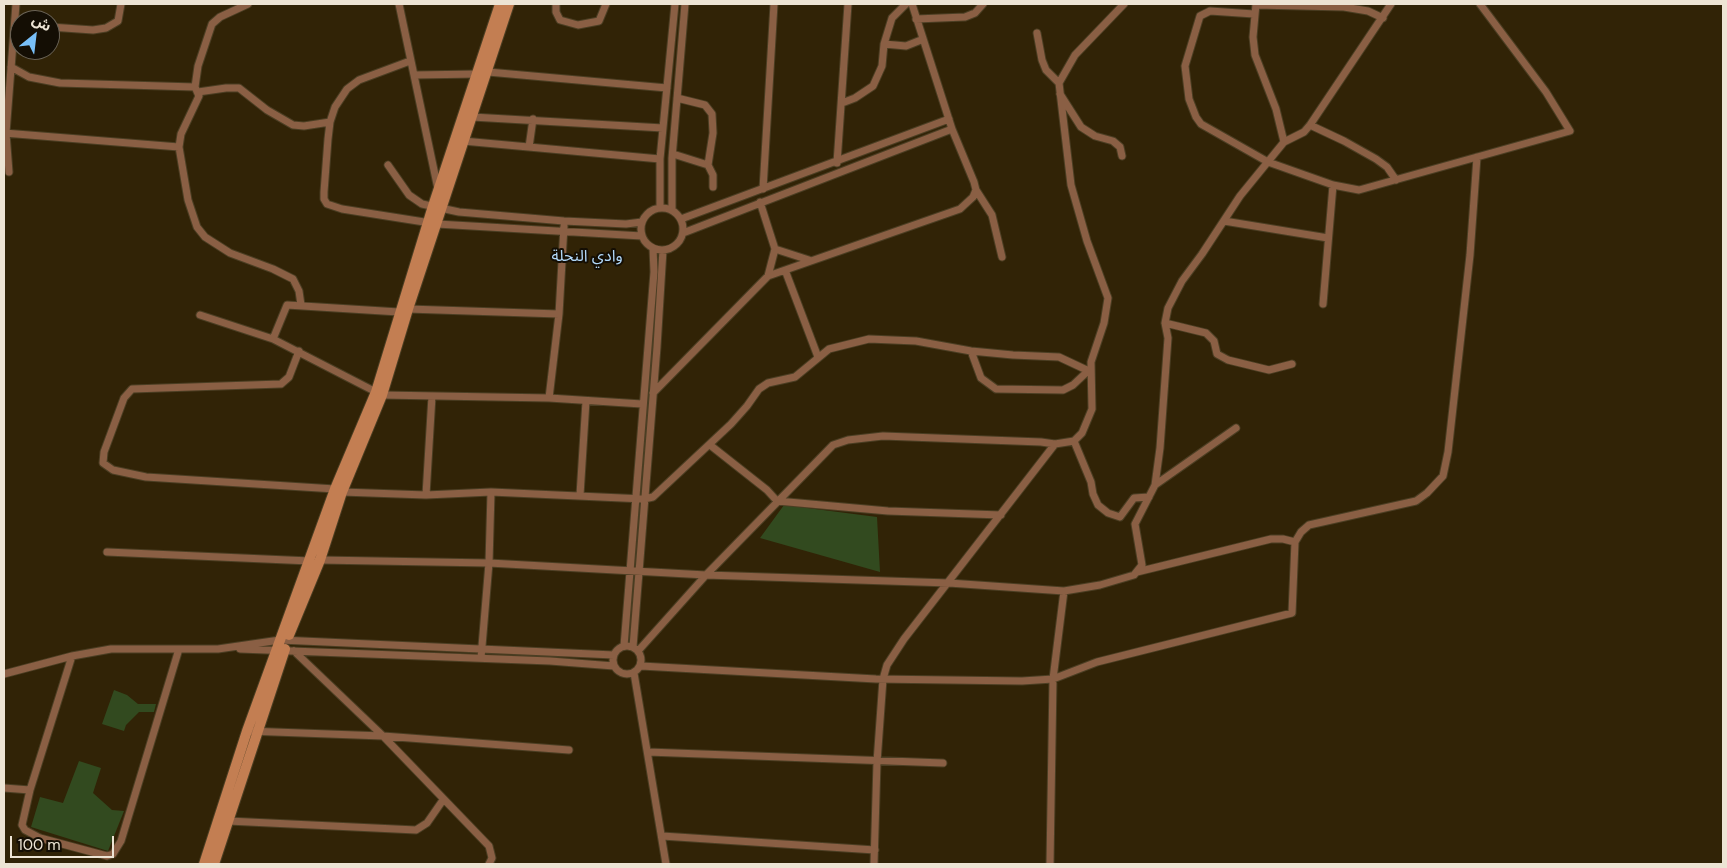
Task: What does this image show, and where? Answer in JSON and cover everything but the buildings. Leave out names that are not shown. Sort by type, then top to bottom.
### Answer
[{"type":"main road","points":[[204,864],[285,647],[338,490],[379,394],[437,207],[472,117],[500,4]]},
{"type":"main road","points":[[437,207],[438,190],[509,4]]},
{"type":"main road","points":[[214,864],[228,822],[252,732]]},
{"type":"street","points":[[60,28],[92,30],[106,28],[118,21],[121,4]]},
{"type":"street","points":[[248,4],[220,17],[212,24],[198,66],[197,102],[181,134],[179,147],[192,214],[205,237],[230,253],[287,274],[297,284],[301,304]]},
{"type":"street","points":[[399,4],[438,190]]},
{"type":"street","points":[[556,4],[556,12],[560,20],[578,25],[599,21],[606,4]]},
{"type":"street","points":[[660,208],[660,159],[675,4]]},
{"type":"street","points":[[672,210],[673,154],[685,4]]},
{"type":"street","points":[[763,189],[774,4]]},
{"type":"street","points":[[837,172],[848,4]]},
{"type":"street","points":[[842,103],[855,98],[873,86],[882,66],[884,44],[892,18],[906,4]]},
{"type":"street","points":[[912,4],[948,120],[976,190],[992,214],[1002,257]]},
{"type":"street","points":[[916,19],[965,17],[975,12],[983,4]]},
{"type":"street","points":[[635,649],[824,452],[848,440],[882,436],[1055,444],[1074,441],[1082,433],[1092,409],[1091,362],[1104,323],[1108,298],[1087,241],[1071,185],[1059,83],[1075,55],[1124,4]]},
{"type":"street","points":[[1284,142],[1276,109],[1255,55],[1253,37],[1256,4],[1279,7],[1315,5],[1368,11],[1383,18]]},
{"type":"street","points":[[1137,572],[1142,565],[1136,524],[1155,485],[1160,448],[1168,338],[1165,323],[1168,308],[1182,281],[1240,196],[1284,142],[1304,132],[1310,125],[1391,4]]},
{"type":"street","points":[[1254,14],[1210,11],[1202,14],[1185,66],[1189,99],[1201,124],[1268,162],[1333,185],[1359,190],[1570,131],[1546,92],[1480,4]]},
{"type":"street","points":[[1037,33],[1042,60],[1046,70],[1059,83]]},
{"type":"street","points":[[884,44],[906,46],[922,40]]},
{"type":"street","points":[[8,172],[5,133],[12,60]]},
{"type":"street","points":[[410,61],[366,76],[353,83],[335,107],[330,122],[324,192],[324,199],[327,204],[342,209],[432,223],[642,236]]},
{"type":"street","points":[[11,67],[29,77],[60,83],[197,90],[239,88],[268,110],[293,125],[304,126],[330,122]]},
{"type":"street","points":[[414,75],[483,73],[667,88]]},
{"type":"street","points":[[1060,94],[1081,127],[1095,136],[1117,144],[1122,156]]},
{"type":"street","points":[[677,98],[705,105],[712,114],[714,127],[708,165],[712,175],[713,187]]},
{"type":"street","points":[[472,117],[533,119],[663,128]]},
{"type":"street","points":[[529,147],[533,119]]},
{"type":"street","points":[[681,219],[948,120]]},
{"type":"street","points":[[1310,125],[1344,140],[1376,159],[1387,167],[1396,180]]},
{"type":"street","points":[[683,233],[681,219],[672,210],[660,208],[649,212],[642,222],[642,236],[653,248],[663,250],[676,245],[683,233],[952,129]]},
{"type":"street","points":[[5,133],[179,147]]},
{"type":"street","points":[[464,141],[660,159]]},
{"type":"street","points":[[673,154],[708,165]]},
{"type":"street","points":[[641,666],[883,679],[1022,681],[1053,679],[1097,662],[1292,613],[1295,542],[1301,532],[1309,525],[1416,501],[1432,489],[1442,476],[1448,452],[1470,256],[1477,157]]},
{"type":"street","points":[[388,165],[409,195],[422,204],[484,214],[564,221],[626,224],[642,222]]},
{"type":"street","points":[[660,184],[672,186]]},
{"type":"street","points":[[1324,304],[1333,185]]},
{"type":"street","points":[[653,393],[768,276],[808,260],[960,209],[968,204],[976,190]]},
{"type":"street","points":[[760,202],[775,248],[768,276]]},
{"type":"street","points":[[549,398],[559,314],[564,221]]},
{"type":"street","points":[[1224,221],[1328,238]]},
{"type":"street","points":[[614,666],[614,656],[624,646],[654,272],[653,248]]},
{"type":"street","points":[[775,248],[808,260]]},
{"type":"street","points":[[635,649],[644,499],[663,250]]},
{"type":"street","points":[[784,270],[818,357]]},
{"type":"street","points":[[273,339],[287,305],[559,314]]},
{"type":"street","points":[[200,315],[273,339],[379,394],[549,398],[642,404]]},
{"type":"street","points":[[1165,323],[1206,333],[1214,341],[1217,354],[1228,360],[1269,370],[1292,364]]},
{"type":"street","points":[[299,351],[289,377],[281,384],[132,389],[124,398],[104,452],[103,463],[113,470],[146,476],[338,490],[426,495],[491,492],[644,499],[659,493],[710,444],[747,406],[759,388],[768,383],[795,377],[829,349],[869,339],[916,341],[971,351],[1059,357],[1090,371]]},
{"type":"street","points":[[971,351],[981,378],[996,389],[1063,390],[1073,385],[1090,371]]},
{"type":"street","points":[[426,495],[432,396]]},
{"type":"street","points":[[580,495],[586,401]]},
{"type":"street","points":[[1155,485],[1236,428]]},
{"type":"street","points":[[1074,441],[1091,482],[1093,494],[1098,505],[1108,513],[1120,516],[1134,498],[1149,497]]},
{"type":"street","points":[[710,444],[767,490],[777,501],[888,511],[1001,515]]},
{"type":"street","points":[[874,864],[877,762],[883,679],[895,652],[1055,444]]},
{"type":"street","points":[[481,658],[489,563],[491,492]]},
{"type":"street","points":[[106,552],[315,560],[489,563],[629,569],[706,575],[949,583],[1064,591],[1100,586],[1128,578],[1137,572],[1271,539],[1295,542]]},
{"type":"street","points":[[1050,864],[1053,679],[1064,591]]},
{"type":"street","points":[[285,647],[614,666],[624,675],[634,673],[641,666],[641,656],[635,649],[624,646]]},
{"type":"street","points":[[285,647],[383,736],[488,846],[492,858],[489,864]]},
{"type":"street","points":[[4,674],[72,656],[125,648],[482,648],[614,656]]},
{"type":"street","points":[[72,656],[30,790],[22,825],[25,830],[40,838],[100,856],[113,854],[121,841],[179,649]]},
{"type":"street","points":[[550,661],[551,652]]},
{"type":"street","points":[[634,673],[666,864]]},
{"type":"street","points":[[252,732],[383,736],[569,750]]},
{"type":"street","points":[[648,752],[943,763]]},
{"type":"street","points":[[4,788],[30,790]]},
{"type":"street","points":[[228,822],[416,830],[427,823],[443,800]]},
{"type":"street","points":[[662,836],[875,850]]},
{"type":"green space","points":[[784,505],[877,517],[880,572],[760,538]]},
{"type":"green space","points":[[114,690],[127,695],[138,704],[156,704],[154,712],[139,712],[126,725],[124,731],[102,724]]},
{"type":"green space","points":[[79,761],[101,768],[93,793],[112,810],[124,811],[108,851],[31,827],[40,797],[63,803]]},
{"type":"district","name":"وادي النحلة","points":[[587,257]]}]
